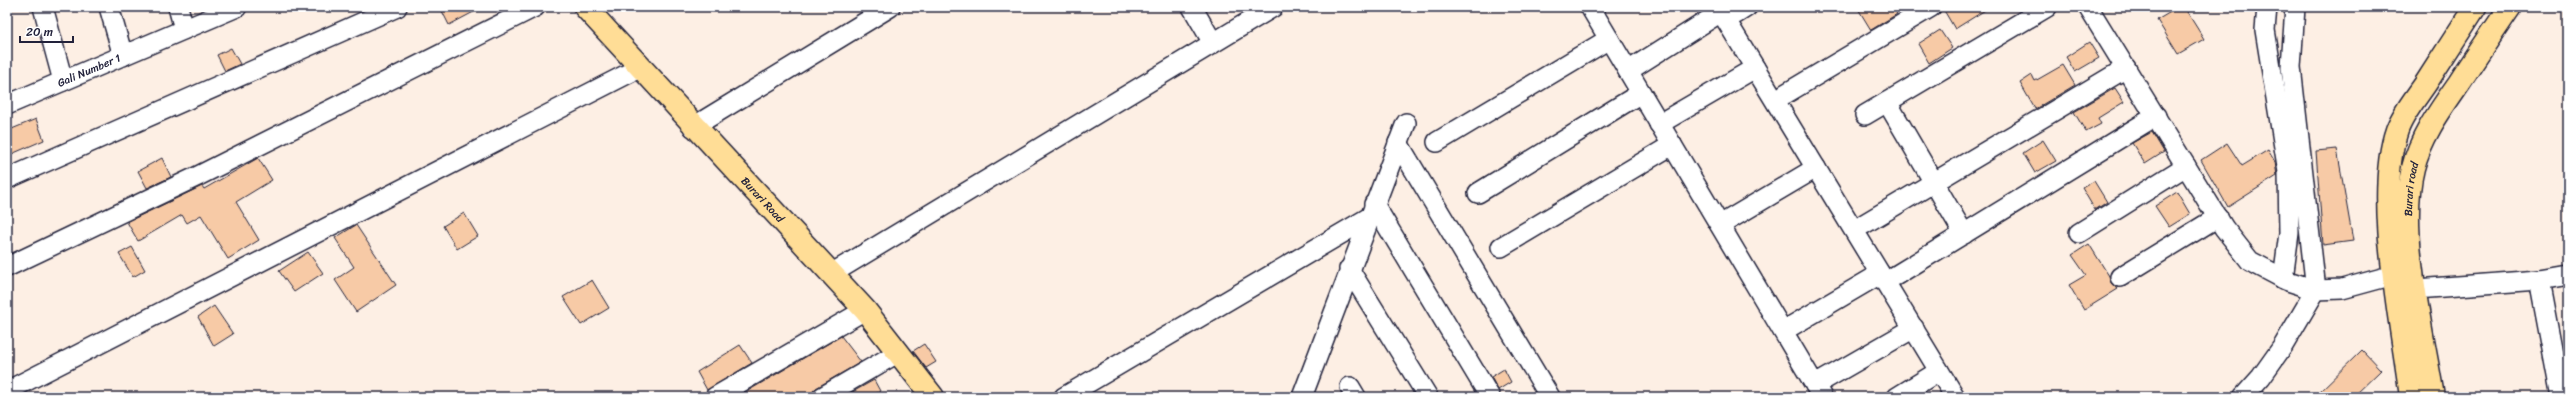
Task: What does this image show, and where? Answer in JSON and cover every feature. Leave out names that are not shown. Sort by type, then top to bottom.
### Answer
[{"type":"main road","name":"Burari Road","points":[[585,7],[693,127],[865,310],[899,352],[927,395]]},
{"type":"main road","name":"Burari road","points":[[2433,397],[2408,277],[2388,198],[2391,155],[2398,129],[2476,7]]},
{"type":"main road","name":"Burari road","points":[[2412,397],[2408,277],[2410,248],[2409,195],[2413,168],[2423,140],[2436,117],[2510,7]]},
{"type":"street","points":[[43,7],[63,81]]},
{"type":"street","points":[[109,7],[123,56]]},
{"type":"street","points":[[178,7],[184,29]]},
{"type":"street","name":"Gali Number 1","points":[[7,105],[237,7]]},
{"type":"street","points":[[7,179],[397,7]]},
{"type":"street","points":[[7,267],[198,176],[535,7]]},
{"type":"street","points":[[693,127],[890,7]]},
{"type":"street","points":[[1192,7],[1213,43]]},
{"type":"street","points":[[831,274],[1273,7]]},
{"type":"street","points":[[1785,94],[1931,7]]},
{"type":"street","points":[[1865,115],[2047,7]]},
{"type":"street","points":[[2088,7],[2218,217],[2250,261],[2297,284],[2342,289],[2408,277],[2539,280],[2568,275]]},
{"type":"street","points":[[2267,7],[2265,30],[2288,172],[2289,233],[2297,284]]},
{"type":"street","points":[[2243,397],[2261,377],[2283,346],[2297,284],[2291,67],[2295,7]]},
{"type":"street","points":[[1597,9],[1609,39],[1819,391],[1914,328]]},
{"type":"street","points":[[1731,9],[1785,94],[1864,224],[1914,328],[1955,397]]},
{"type":"street","points":[[1731,9],[1755,68],[1816,168],[1969,397]]},
{"type":"street","points":[[1628,71],[1731,9]]},
{"type":"street","points":[[1437,142],[1609,39]]},
{"type":"street","points":[[7,391],[639,68]]},
{"type":"street","points":[[1659,124],[1755,68]]},
{"type":"street","points":[[1864,224],[2126,68]]},
{"type":"street","points":[[1478,193],[1641,93]]},
{"type":"street","points":[[1887,102],[1964,234]]},
{"type":"street","points":[[1783,331],[1964,234],[2156,116]]},
{"type":"street","points":[[1302,397],[1371,211],[1406,123]]},
{"type":"street","points":[[1398,143],[1550,397]]},
{"type":"street","points":[[1501,247],[1672,145]]},
{"type":"street","points":[[2079,233],[2186,166]]},
{"type":"street","points":[[1720,225],[1816,168]]},
{"type":"street","points":[[1064,397],[1371,211]]},
{"type":"street","points":[[1371,211],[1490,397]]},
{"type":"street","points":[[2120,277],[2218,217]]},
{"type":"street","points":[[1349,269],[1428,397]]},
{"type":"street","points":[[2539,280],[2561,397]]},
{"type":"street","points":[[715,397],[865,310]]},
{"type":"street","points":[[822,397],[899,352]]},
{"type":"street","points":[[1897,397],[1940,371]]},
{"type":"building","points":[[440,7],[483,7],[449,25]]},
{"type":"building","points":[[1857,7],[1893,7],[1897,14],[1871,30]]},
{"type":"building","points":[[1942,7],[1990,7],[1955,29]]},
{"type":"building","points":[[2179,7],[2184,7],[2204,39],[2178,54],[2157,20]]},
{"type":"building","points":[[1940,30],[1952,48],[1929,63],[1918,44]]},
{"type":"building","points":[[2089,42],[2099,58],[2075,72],[2066,57]]},
{"type":"building","points":[[231,48],[240,64],[225,71],[217,55]]},
{"type":"building","points":[[2063,65],[2075,85],[2035,109],[2020,83],[2032,75],[2035,81]]},
{"type":"building","points":[[2115,88],[2124,102],[2098,118],[2101,124],[2086,132],[2074,112]]},
{"type":"building","points":[[36,119],[44,140],[7,156],[7,131]]},
{"type":"building","points":[[2152,132],[2164,152],[2145,164],[2132,143]]},
{"type":"building","points":[[2043,140],[2056,161],[2035,173],[2023,153]]},
{"type":"building","points":[[2227,143],[2242,166],[2268,150],[2275,162],[2277,176],[2228,207],[2201,160]]},
{"type":"building","points":[[2337,149],[2353,241],[2323,245],[2316,151]]},
{"type":"building","points":[[162,158],[171,177],[147,188],[138,171]]},
{"type":"building","points":[[258,158],[272,180],[236,202],[259,240],[228,259],[201,215],[187,223],[182,215],[138,241],[127,222],[202,186],[204,189]]},
{"type":"building","points":[[2094,181],[2107,202],[2095,210],[2082,188]]},
{"type":"building","points":[[2177,192],[2190,214],[2169,227],[2155,206]]},
{"type":"building","points":[[464,213],[478,236],[457,249],[443,226]]},
{"type":"building","points":[[356,225],[396,285],[356,312],[335,280],[354,267],[335,238]]},
{"type":"building","points":[[2089,244],[2109,276],[2111,283],[2118,289],[2084,310],[2069,285],[2086,275],[2072,255]]},
{"type":"building","points":[[132,247],[145,270],[133,277],[119,254]]},
{"type":"building","points":[[308,252],[323,273],[294,292],[279,271]]},
{"type":"building","points":[[592,280],[609,308],[581,325],[563,297]]},
{"type":"building","points":[[214,306],[233,334],[214,346],[198,317]]},
{"type":"building","points":[[841,336],[861,362],[816,388],[811,396],[742,397],[741,395]]},
{"type":"building","points":[[924,344],[936,362],[926,368],[913,351]]},
{"type":"building","points":[[740,345],[752,363],[707,390],[697,372]]},
{"type":"building","points":[[2362,350],[2381,370],[2353,397],[2314,397]]},
{"type":"building","points":[[1504,369],[1511,382],[1498,390],[1491,377]]},
{"type":"building","points":[[874,380],[880,391],[871,397],[851,397],[849,394]]}]
